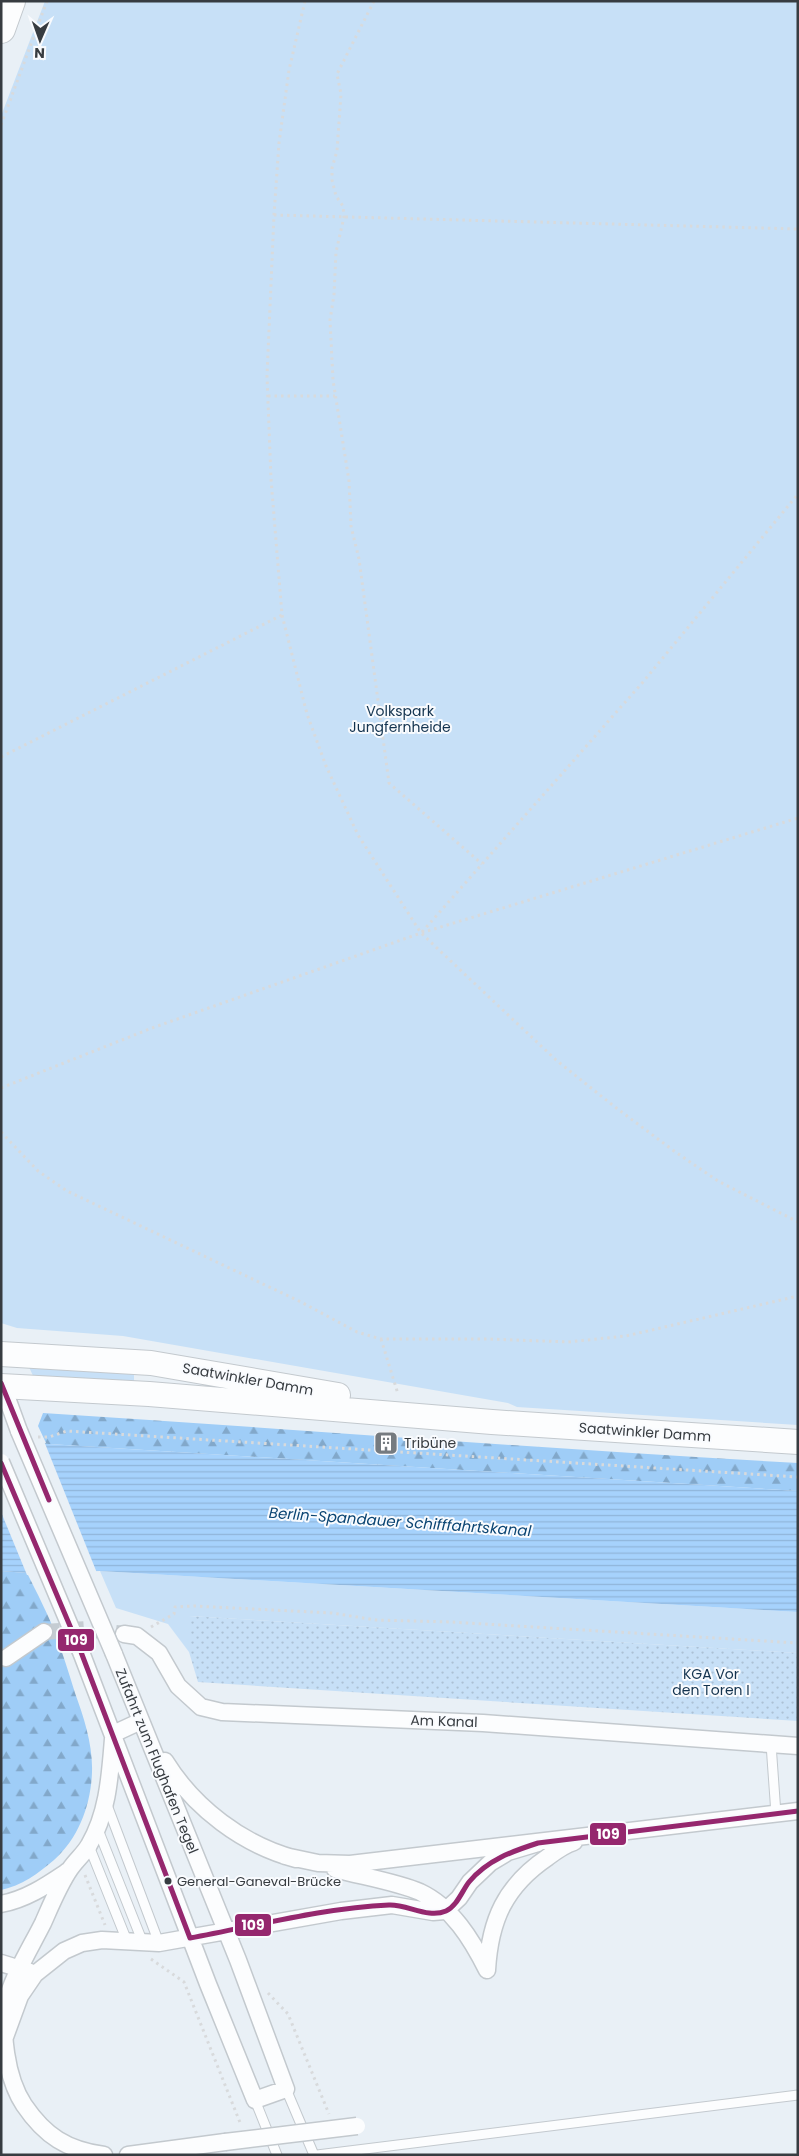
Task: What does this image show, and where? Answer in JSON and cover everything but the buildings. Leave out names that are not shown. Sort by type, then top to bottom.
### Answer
[{"type":"highway","points":[[1,29],[11,1]]},
{"type":"main road","name":"Saatwinkler Damm","points":[[1,1354],[152,1363],[492,1422]]},
{"type":"main road","points":[[149,1394],[152,1363]]},
{"type":"main road","name":"Saatwinkler Damm","points":[[2,1385],[149,1394],[492,1422],[798,1442]]},
{"type":"street","points":[[2,1385],[25,1434]]},
{"type":"street","name":"Zufahrt zum Flughafen Tegel","points":[[25,1434],[227,1932],[286,2089]]},
{"type":"street","points":[[1,1462],[81,1652],[190,1938],[255,2100],[286,2089]]},
{"type":"street","points":[[6,1658],[44,1632]]},
{"type":"street","name":"Am Kanal","points":[[131,1635],[159,1653],[178,1686],[201,1707],[222,1712],[483,1723],[798,1746]]},
{"type":"street","points":[[113,1734],[143,1724],[186,1792],[216,1819],[249,1840],[285,1856],[421,1893],[446,1911],[460,1925],[473,1942],[486,1970],[488,1945],[494,1924],[511,1890],[534,1866],[567,1844],[600,1834]]},
{"type":"street","points":[[1,1904],[14,1902],[42,1888],[74,1864],[89,1846],[106,1803],[110,1779],[113,1734]]},
{"type":"street","points":[[285,1856],[318,1863],[350,1864],[798,1811]]},
{"type":"street","points":[[1,1963],[27,1971],[82,1943],[136,1945],[227,1932],[341,1911],[392,1905],[433,1912],[446,1911],[459,1898],[470,1882],[490,1863],[508,1852],[538,1843]]},
{"type":"street","points":[[74,1864],[27,1971],[20,1996],[3,2031],[6,2060],[12,2081],[20,2099],[32,2118],[45,2132],[64,2144],[87,2152],[104,2155]]},
{"type":"street","points":[[128,2155],[357,2126]]},
{"type":"lane","points":[[771,1744],[776,1814]]},
{"type":"lane","points":[[106,1803],[136,1945]]},
{"type":"lane","points":[[97,1827],[136,1945]]},
{"type":"lane","points":[[89,1846],[136,1945]]},
{"type":"lane","points":[[286,2089],[316,2155],[798,2095]]},
{"type":"lane","points":[[255,2100],[277,2155]]},
{"type":"path","points":[[1,124],[47,1]]},
{"type":"path","points":[[305,1],[289,70],[279,143],[274,215],[268,396],[271,479],[282,615],[307,714],[326,766],[358,835],[422,933],[556,1060],[615,1107],[718,1181],[798,1222]]},
{"type":"path","points":[[374,1],[337,74],[341,94],[337,151],[332,168],[332,180],[336,196],[344,206],[344,217],[336,252],[334,295],[330,320],[336,396],[349,481],[351,526],[359,559],[389,783],[482,864]]},
{"type":"path","points":[[274,215],[798,229]]},
{"type":"path","points":[[268,396],[336,396]]},
{"type":"path","points":[[422,933],[643,682],[798,494]]},
{"type":"path","points":[[1,757],[282,615]]},
{"type":"path","points":[[1,1088],[152,1028],[422,933],[798,818]]},
{"type":"path","points":[[1,1132],[38,1171],[67,1191],[301,1302],[357,1332],[381,1339],[489,1339],[568,1342],[626,1336],[798,1296]]},
{"type":"path","points":[[381,1339],[398,1394]]},
{"type":"path","points":[[25,1434],[49,1437],[67,1431],[798,1477]]},
{"type":"path","points":[[131,1635],[174,1614],[175,1607],[194,1606],[332,1613],[376,1620],[451,1622],[798,1643]]},
{"type":"path","points":[[74,1864],[136,1945],[151,1959],[184,1982],[242,2128]]},
{"type":"path","points":[[265,1984],[268,1994],[288,2014],[330,2116]]},
{"type":"green space","name":"Volkspark Jungfernheide","points":[[45,1],[798,1],[798,1425],[517,1407],[508,1403],[123,1336],[17,1328],[1,1323],[1,116]]},
{"type":"green space","points":[[29,1367],[134,1373],[134,1385],[34,1378]]},
{"type":"green space","points":[[43,1413],[609,1452],[798,1463],[798,1491],[1,1441],[46,1443],[38,1426]]},
{"type":"green space","points":[[1,1571],[27,1573],[49,1619],[85,1722],[91,1752],[92,1772],[89,1796],[82,1820],[63,1851],[36,1874],[23,1882],[1,1890]]},
{"type":"green space","points":[[100,1571],[798,1612],[798,1653],[189,1616],[189,1652],[168,1624],[116,1608]]},
{"type":"green space","name":"KGA Vor den Toren I","points":[[189,1616],[798,1653],[798,1721],[198,1682],[189,1652]]},
{"type":"water","name":"Berlin-Spandauer Schifffahrtskanal","points":[[1,1441],[798,1491],[798,1612],[100,1571],[27,1573],[1,1571]]},
{"type":"pier","points":[[1,1439],[44,1441],[97,1573],[27,1575],[1,1512]]},
{"type":"tunnel","points":[[44,1632],[86,1629],[124,1634]]},
{"type":"transit line","name":"109","points":[[1,1383],[49,1500]]},
{"type":"transit line","name":"109","points":[[1,1463],[81,1652],[190,1938],[314,1914],[364,1907],[396,1905],[425,1912],[439,1913],[450,1909],[476,1874],[492,1862],[538,1843],[798,1811]]},
{"type":"place","name":"Tribüne","points":[[386,1443]]},
{"type":"place","name":"General-Ganeval-Brücke","points":[[168,1881]]}]
